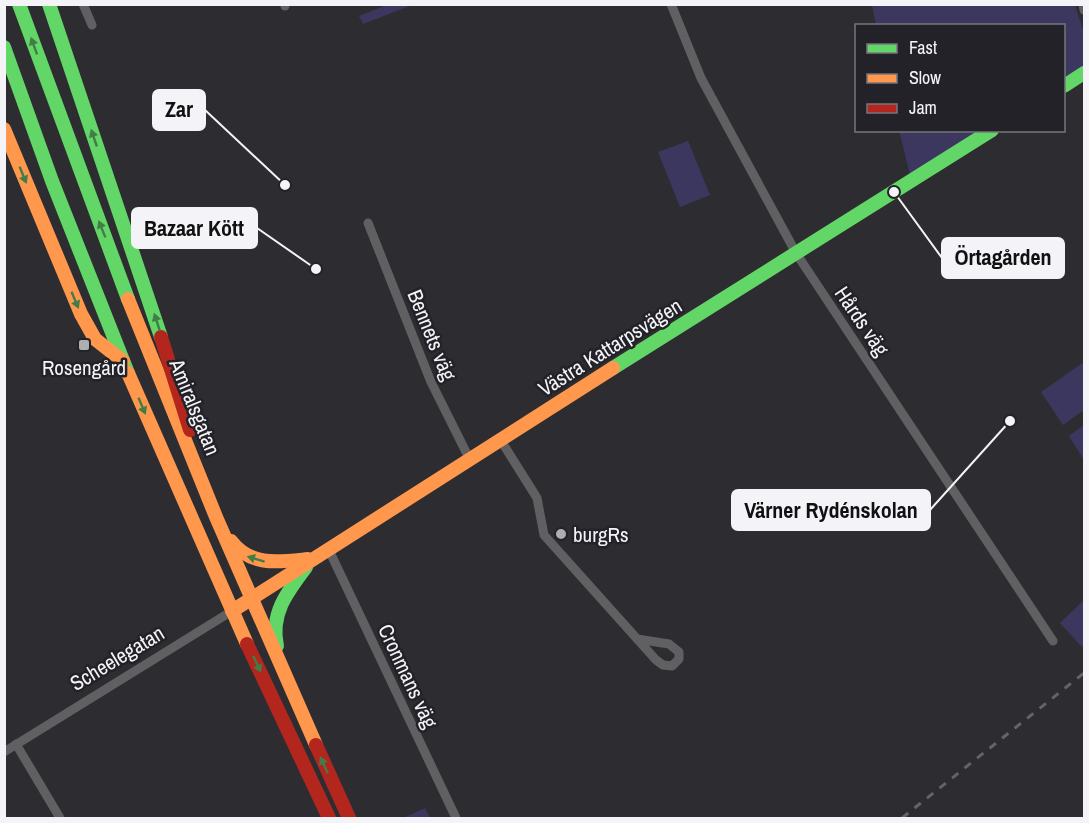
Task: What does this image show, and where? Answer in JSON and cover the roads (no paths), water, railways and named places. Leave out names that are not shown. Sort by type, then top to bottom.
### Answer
[{"type":"main road","name":"Amiralsgatan","points":[[19,4],[82,180],[217,519],[297,708],[349,819]]},
{"type":"main road","points":[[49,4],[127,230],[217,519],[236,549],[248,558],[266,562],[313,558]]},
{"type":"main road","points":[[4,47],[47,171],[123,361],[232,611],[329,819]]},
{"type":"main road","points":[[1065,85],[1084,73]]},
{"type":"main road","points":[[4,129],[81,314],[95,339],[123,361]]},
{"type":"main road","name":"Västra Kattarpsvägen","points":[[251,599],[469,458],[681,328],[989,132]]},
{"type":"main road","points":[[297,708],[273,631],[284,597],[313,558]]},
{"type":"main road","name":"Scheelegatan","points":[[232,611],[251,599]]},
{"type":"street","points":[[83,4],[92,25]]},
{"type":"street","name":"Hårds väg","points":[[671,4],[701,78],[796,253],[1053,641]]},
{"type":"street","points":[[1083,4],[1084,10]]},
{"type":"street","name":"Bennets väg","points":[[368,223],[431,382],[469,458]]},
{"type":"street","points":[[500,439],[537,498],[544,535],[637,639]]},
{"type":"street","name":"Cronmans väg","points":[[328,548],[456,819]]},
{"type":"street","name":"Scheelegatan","points":[[5,751],[232,611]]},
{"type":"street","points":[[16,744],[60,819]]},
{"type":"railway","points":[[902,818],[1084,673]]},
{"type":"place","name":"Zar","points":[[285,185]]},
{"type":"place","name":"Örtagården","points":[[894,192]]},
{"type":"place","name":"Bazaar Kött","points":[[316,269]]},
{"type":"place","name":"Rosengård","points":[[84,345]]},
{"type":"place","name":"Värner Rydénskolan","points":[[1010,421]]},
{"type":"place","name":"burgRs","points":[[561,534]]}]
